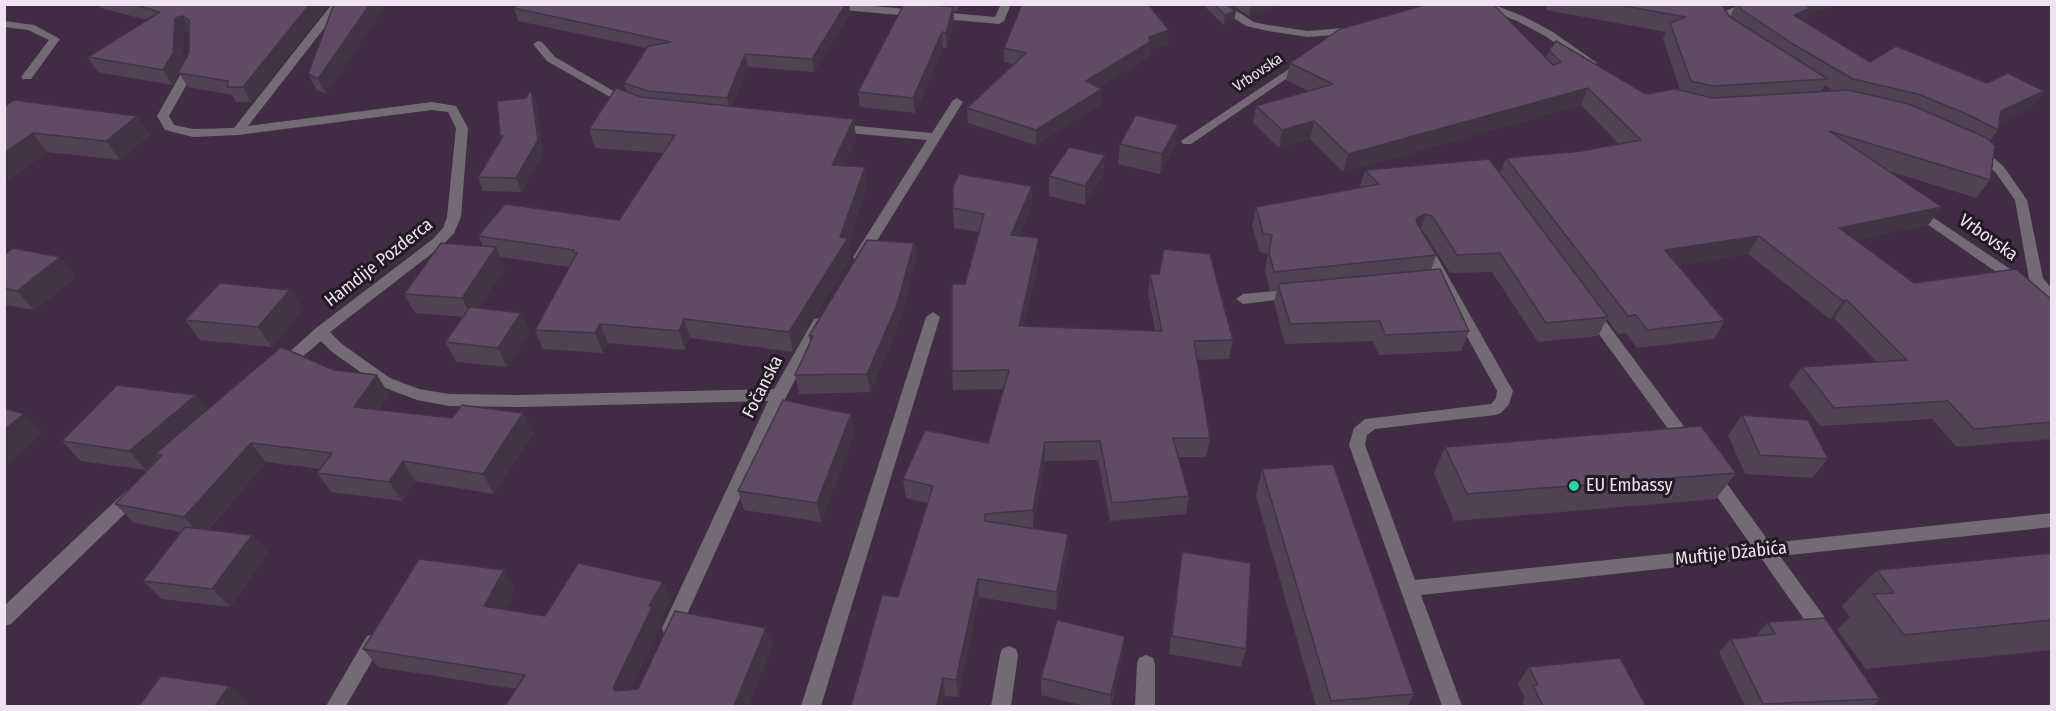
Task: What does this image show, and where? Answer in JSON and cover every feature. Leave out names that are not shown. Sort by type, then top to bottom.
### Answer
[{"type":"street","points":[[238,131],[338,4]]},
{"type":"street","points":[[810,4],[999,21],[1006,4]]},
{"type":"street","name":"Vrbovska","points":[[1217,4],[1250,24],[1308,34],[1347,32],[1365,26]]},
{"type":"street","points":[[1478,4],[1501,10],[1530,24],[1605,74]]},
{"type":"street","points":[[1736,36],[1722,22],[1722,15],[1739,8]]},
{"type":"street","points":[[4,24],[30,27],[55,39],[27,77]]},
{"type":"street","name":"Vrbovska","points":[[1328,45],[1347,32]]},
{"type":"street","points":[[538,44],[551,59],[614,96],[641,108]]},
{"type":"street","name":"Hamdije Pozderca","points":[[190,46],[190,68],[163,116],[169,127],[193,133],[238,131],[432,106],[452,109],[462,129],[454,217],[449,230],[438,243],[321,332],[269,377]]},
{"type":"street","name":"Vrbovska","points":[[1187,141],[1310,58]]},
{"type":"street","points":[[849,274],[957,102]]},
{"type":"street","points":[[827,127],[935,137]]},
{"type":"street","name":"Vrbovska","points":[[1970,146],[2000,170],[2021,200],[2036,279],[2052,299]]},
{"type":"street","name":"Vrbovska","points":[[1903,200],[2052,304]]},
{"type":"street","points":[[1419,239],[1439,282],[1504,391],[1503,400],[1495,409],[1371,423],[1360,432],[1357,445],[1411,588],[1452,706]]},
{"type":"street","points":[[1243,299],[1314,293]]},
{"type":"street","points":[[1582,300],[1836,648]]},
{"type":"street","name":"Fočanska","points":[[665,642],[779,395],[825,314]]},
{"type":"street","points":[[811,706],[933,316]]},
{"type":"street","points":[[321,332],[337,348],[386,382],[417,394],[449,400],[520,401],[779,395]]},
{"type":"street","points":[[4,618],[146,483]]},
{"type":"street","name":"Muftije Džabića","points":[[1411,588],[2052,520]]},
{"type":"street","points":[[336,706],[374,642]]},
{"type":"street","points":[[1001,706],[1009,656]]},
{"type":"street","points":[[1145,706],[1146,664]]},
{"type":"building","points":[[132,4],[310,4],[243,87],[227,87],[228,81],[178,73],[189,53],[189,20],[183,16],[175,18],[173,53],[163,70],[88,57],[160,12]]},
{"type":"building","points":[[334,4],[370,4],[318,79],[308,74]]},
{"type":"building","points":[[519,4],[846,4],[812,59],[745,54],[727,98],[648,91],[624,83],[648,46],[671,42],[514,8]]},
{"type":"building","points":[[904,4],[953,7],[946,33],[942,32],[913,98],[858,92]]},
{"type":"building","points":[[1022,4],[1148,4],[1169,30],[1149,37],[1150,42],[1086,81],[1102,89],[1036,130],[967,108],[1026,53],[1004,48]]},
{"type":"building","points":[[1214,4],[1225,4],[1236,11],[1225,15]]},
{"type":"building","points":[[1428,4],[1493,4],[1553,65],[1561,62],[1549,50],[1556,41],[1646,94],[1675,89],[1713,98],[1848,90],[1909,104],[1987,138],[1995,146],[1990,180],[1829,131],[1942,207],[1839,228],[1914,283],[2016,269],[2052,300],[2052,422],[1974,429],[1948,401],[1834,408],[1802,367],[1907,360],[1847,300],[1843,301],[1759,236],[1665,250],[1725,321],[1647,330],[1636,315],[1628,316],[1506,158],[1581,151],[1641,140],[1588,88],[1348,154],[1314,121],[1282,130],[1256,106],[1333,84],[1290,63],[1340,29]]},
{"type":"building","points":[[1613,4],[1723,4],[1730,17],[1828,79],[1713,86],[1691,81],[1670,23],[1686,17]]},
{"type":"building","points":[[1739,4],[1803,4],[1811,8],[1794,15],[1870,62],[1896,46],[1987,83],[2008,73],[2044,91],[2001,111],[1998,130],[1918,94],[1853,79],[1793,44],[1742,10]]},
{"type":"building","points":[[616,88],[641,97],[854,119],[832,165],[865,167],[840,237],[848,238],[789,332],[684,319],[679,331],[600,324],[595,333],[535,330],[577,253],[573,252],[574,250],[478,236],[505,204],[619,220],[675,135],[589,129]]},
{"type":"building","points":[[531,89],[538,140],[516,178],[478,177],[503,136],[500,136],[497,101],[526,98]]},
{"type":"building","points":[[14,100],[137,116],[106,141],[33,133],[4,153],[4,107]]},
{"type":"building","points":[[1136,115],[1178,125],[1162,154],[1120,144]]},
{"type":"building","points":[[1069,147],[1105,155],[1085,186],[1049,176]]},
{"type":"building","points":[[1489,159],[1608,317],[1546,323],[1500,253],[1457,255],[1432,216],[1426,214],[1417,218],[1416,221],[1436,255],[1274,272],[1269,252],[1272,235],[1263,233],[1256,207],[1379,184],[1365,170]]},
{"type":"building","points":[[959,174],[1032,186],[1011,235],[1039,238],[1019,326],[1162,331],[1150,274],[1159,274],[1164,249],[1210,254],[1233,340],[1194,341],[1210,438],[1173,438],[1189,496],[1112,503],[1100,441],[1045,442],[1033,510],[985,514],[985,521],[1068,534],[1057,592],[978,579],[956,680],[943,678],[937,706],[851,706],[882,595],[898,597],[933,486],[903,479],[925,430],[988,443],[1009,370],[952,371],[952,284],[965,284],[984,214],[953,208],[953,186]]},
{"type":"building","points":[[867,240],[914,243],[897,305],[867,374],[795,375],[813,336],[809,336]]},
{"type":"building","points":[[441,243],[496,247],[462,298],[404,294]]},
{"type":"building","points":[[13,248],[60,257],[17,291],[4,288],[4,255]]},
{"type":"building","points":[[1440,269],[1469,331],[1385,335],[1380,321],[1290,324],[1278,284]]},
{"type":"building","points":[[220,283],[290,290],[258,327],[185,320]]},
{"type":"building","points":[[470,307],[521,313],[498,348],[445,342]]},
{"type":"building","points":[[281,347],[334,370],[377,375],[354,407],[452,418],[462,405],[523,413],[483,474],[403,461],[389,482],[317,473],[332,453],[251,443],[184,517],[115,504],[162,455],[155,454]]},
{"type":"building","points":[[117,385],[196,395],[129,451],[62,441]]},
{"type":"building","points":[[783,400],[851,414],[817,503],[738,491]]},
{"type":"building","points":[[4,408],[24,414],[4,430]]},
{"type":"building","points":[[1742,415],[1808,420],[1828,459],[1760,455]]},
{"type":"building","points":[[1701,426],[1736,473],[1467,494],[1445,447]]},
{"type":"building","points":[[1333,464],[1414,694],[1331,701],[1262,469]]},
{"type":"building","points":[[185,527],[252,535],[212,589],[143,581]]},
{"type":"building","points":[[1182,552],[1251,563],[1246,649],[1172,636]]},
{"type":"building","points":[[2052,553],[2052,620],[1904,635],[1873,594],[1894,593],[1877,570]]},
{"type":"building","points":[[419,559],[504,570],[484,606],[545,616],[578,563],[663,582],[649,606],[652,607],[613,688],[615,691],[638,689],[675,611],[766,628],[734,706],[505,706],[525,675],[363,649]]},
{"type":"building","points":[[1825,618],[1880,699],[1763,704],[1731,639],[1775,634],[1768,622]]},
{"type":"building","points":[[1057,620],[1125,636],[1111,695],[1041,678]]},
{"type":"building","points":[[1620,658],[1646,706],[1543,706],[1533,686],[1538,685],[1529,667]]},
{"type":"building","points":[[161,676],[229,686],[215,706],[139,706]]},
{"type":"place","name":"EU Embassy","points":[[1574,486]]}]
